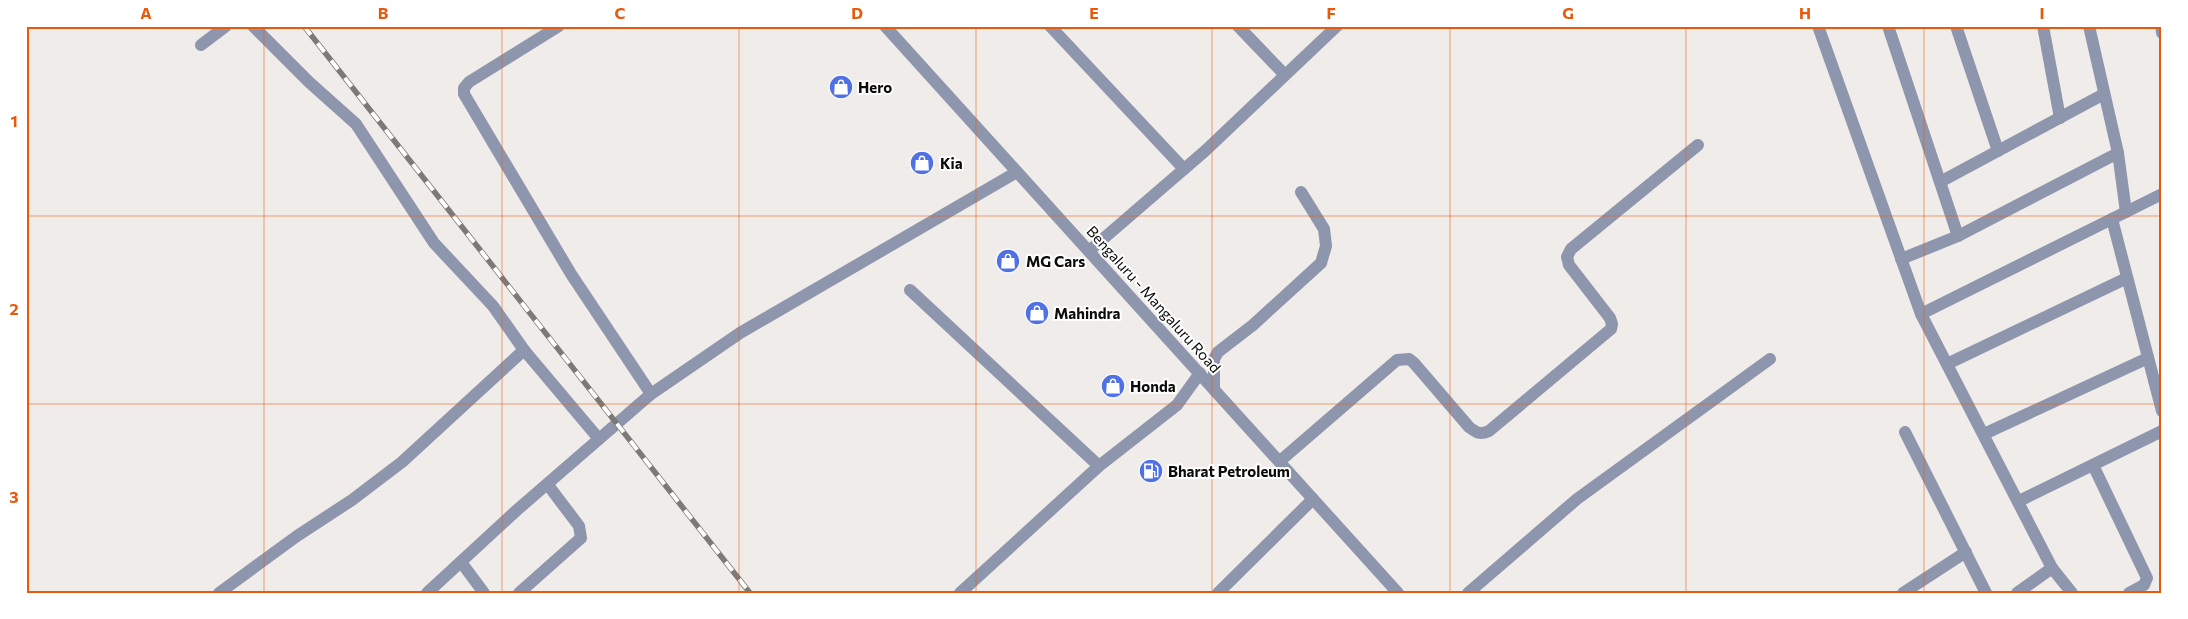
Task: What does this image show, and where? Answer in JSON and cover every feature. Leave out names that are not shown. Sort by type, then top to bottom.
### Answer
[{"type":"street","points":[[201,45],[226,26]]},
{"type":"street","points":[[253,26],[309,82],[356,124],[434,244],[493,306],[524,350],[599,439]]},
{"type":"street","points":[[559,26],[469,82],[464,88],[464,94],[571,274],[652,394]]},
{"type":"street","name":"Bengaluru - Mangaluru Road","points":[[885,26],[1398,593]]},
{"type":"street","points":[[1050,26],[1184,169]]},
{"type":"street","points":[[1238,26],[1284,74]]},
{"type":"street","points":[[1089,251],[1206,152],[1284,74],[1337,26]]},
{"type":"street","points":[[1818,26],[1921,314],[2052,568],[2072,593]]},
{"type":"street","points":[[1888,26],[1958,236]]},
{"type":"street","points":[[1956,26],[1998,151]]},
{"type":"street","points":[[2043,26],[2060,118]]},
{"type":"street","points":[[2089,26],[2118,153],[2126,212]]},
{"type":"street","points":[[2160,26],[2162,33]]},
{"type":"street","points":[[1940,182],[2104,94]]},
{"type":"street","points":[[1280,462],[1397,360],[1404,359],[1414,363],[1469,427],[1477,433],[1483,434],[1489,430],[1611,329],[1610,318],[1569,265],[1567,257],[1570,250],[1698,145]]},
{"type":"street","points":[[1901,259],[1958,236],[2118,153]]},
{"type":"street","points":[[427,593],[652,394],[740,333],[1017,172]]},
{"type":"street","points":[[1214,389],[1214,359],[1218,352],[1253,325],[1321,263],[1326,246],[1324,229],[1301,192]]},
{"type":"street","points":[[1921,314],[2162,194]]},
{"type":"street","points":[[2112,219],[2162,410]]},
{"type":"street","points":[[1948,364],[2127,278]]},
{"type":"street","points":[[910,290],[1099,466]]},
{"type":"street","points":[[219,593],[297,536],[352,500],[402,462],[524,350]]},
{"type":"street","points":[[1984,434],[2148,358]]},
{"type":"street","points":[[1468,593],[1601,481],[1770,359]]},
{"type":"street","points":[[960,593],[1099,466],[1177,405],[1200,373]]},
{"type":"street","points":[[2019,501],[2162,431]]},
{"type":"street","points":[[1905,432],[1986,593]]},
{"type":"street","points":[[2092,465],[2147,578],[2144,585],[2129,593]]},
{"type":"street","points":[[519,593],[581,538],[578,526],[548,485]]},
{"type":"street","points":[[1218,593],[1313,499]]},
{"type":"street","points":[[1903,593],[1966,552]]},
{"type":"street","points":[[461,562],[484,593]]},
{"type":"street","points":[[2017,593],[2052,568]]},
{"type":"railway","points":[[304,26],[750,593]]},
{"type":"place","name":"Hero","points":[[841,87]]},
{"type":"place","name":"Kia","points":[[922,163]]},
{"type":"place","name":"MG Cars","points":[[1008,261]]},
{"type":"place","name":"Mahindra","points":[[1037,313]]},
{"type":"place","name":"Honda","points":[[1113,386]]},
{"type":"place","name":"Bharat Petroleum","points":[[1151,471]]}]
